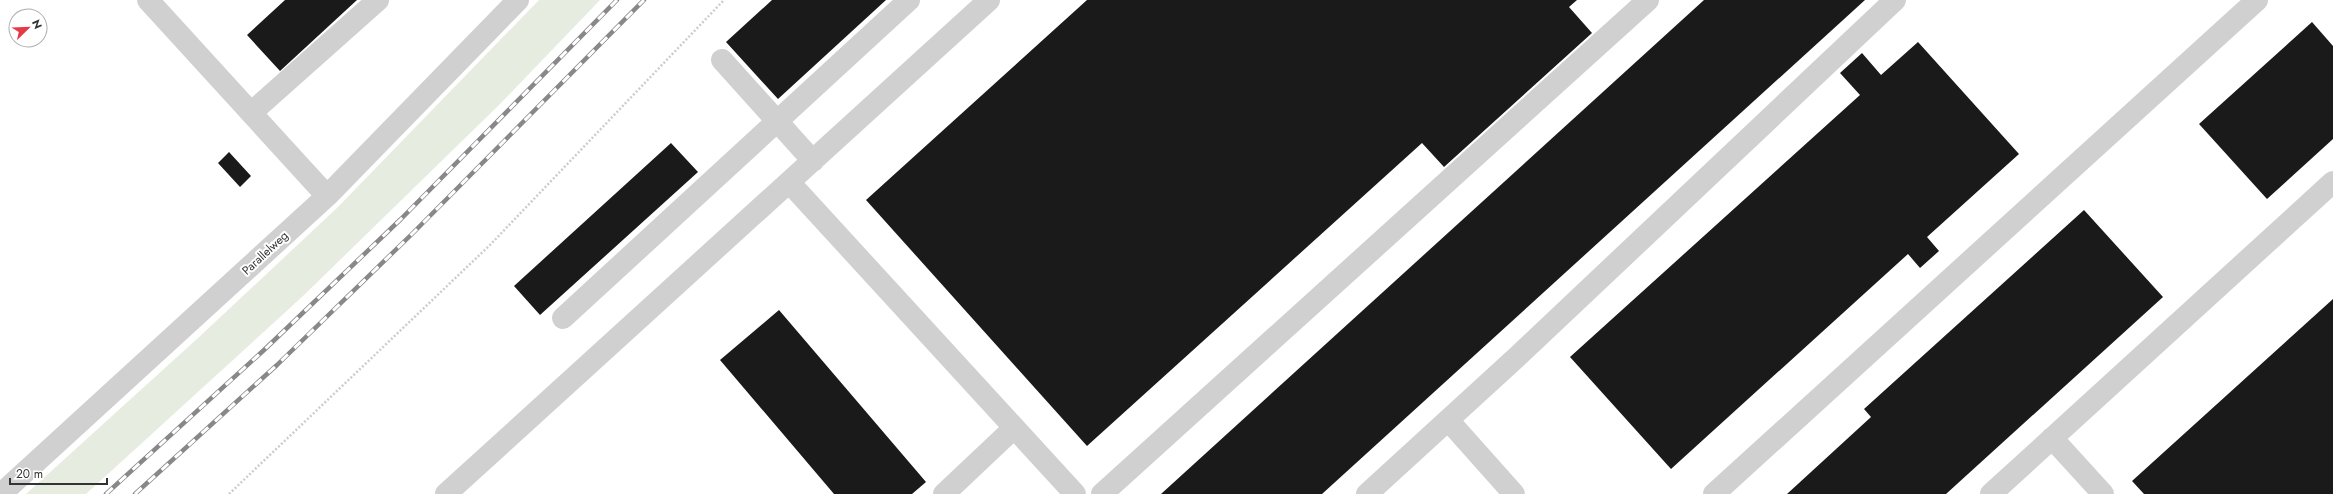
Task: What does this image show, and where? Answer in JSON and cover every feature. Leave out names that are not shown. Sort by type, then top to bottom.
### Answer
[{"type":"street","points":[[148,0],[327,196]]},
{"type":"street","points":[[251,114],[378,0]]},
{"type":"street","name":"Parallelweg","points":[[1,494],[327,196],[518,0]]},
{"type":"street","points":[[563,318],[908,0]]},
{"type":"street","points":[[446,494],[989,0]]},
{"type":"street","points":[[1102,494],[1648,0]]},
{"type":"street","points":[[1368,494],[1895,0]]},
{"type":"street","points":[[1714,494],[2257,0]]},
{"type":"street","points":[[722,60],[813,161]]},
{"type":"street","points":[[789,182],[1075,494]]},
{"type":"street","points":[[1991,494],[2333,182]]},
{"type":"street","points":[[1448,420],[1514,494]]},
{"type":"street","points":[[944,494],[1014,428]]},
{"type":"street","points":[[2052,438],[2102,494]]},
{"type":"path","points":[[229,494],[490,245],[724,0]]},
{"type":"shaded area","points":[[539,0],[600,0],[500,104],[303,296],[86,494],[26,494],[198,338],[337,208]]},
{"type":"building","points":[[285,0],[357,0],[280,71],[247,35]]},
{"type":"building","points":[[772,0],[886,0],[778,99],[726,42]]},
{"type":"building","points":[[1087,0],[1577,0],[1569,7],[1592,33],[1444,167],[1422,143],[1087,446],[866,200]]},
{"type":"building","points":[[1704,0],[1865,0],[1322,494],[1161,494]]},
{"type":"building","points":[[2312,22],[2333,46],[2333,139],[2267,199],[2199,124]]},
{"type":"building","points":[[1918,42],[2019,154],[1927,237],[1939,251],[1920,268],[1908,254],[1671,469],[1570,357],[1860,95],[1840,73],[1862,53],[1881,75]]},
{"type":"building","points":[[671,143],[698,172],[540,315],[514,286]]},
{"type":"building","points":[[229,152],[251,176],[240,187],[218,163]]},
{"type":"building","points":[[2084,210],[2163,297],[1946,494],[1787,494],[1871,417],[1864,409]]},
{"type":"building","points":[[2333,299],[2333,494],[2144,494],[2132,481]]},
{"type":"building","points":[[779,310],[926,482],[912,494],[834,494],[720,360]]},
{"type":"railway","points":[[106,494],[264,350],[401,219],[617,0]]},
{"type":"railway","points":[[135,494],[277,365],[413,233],[644,0]]}]
